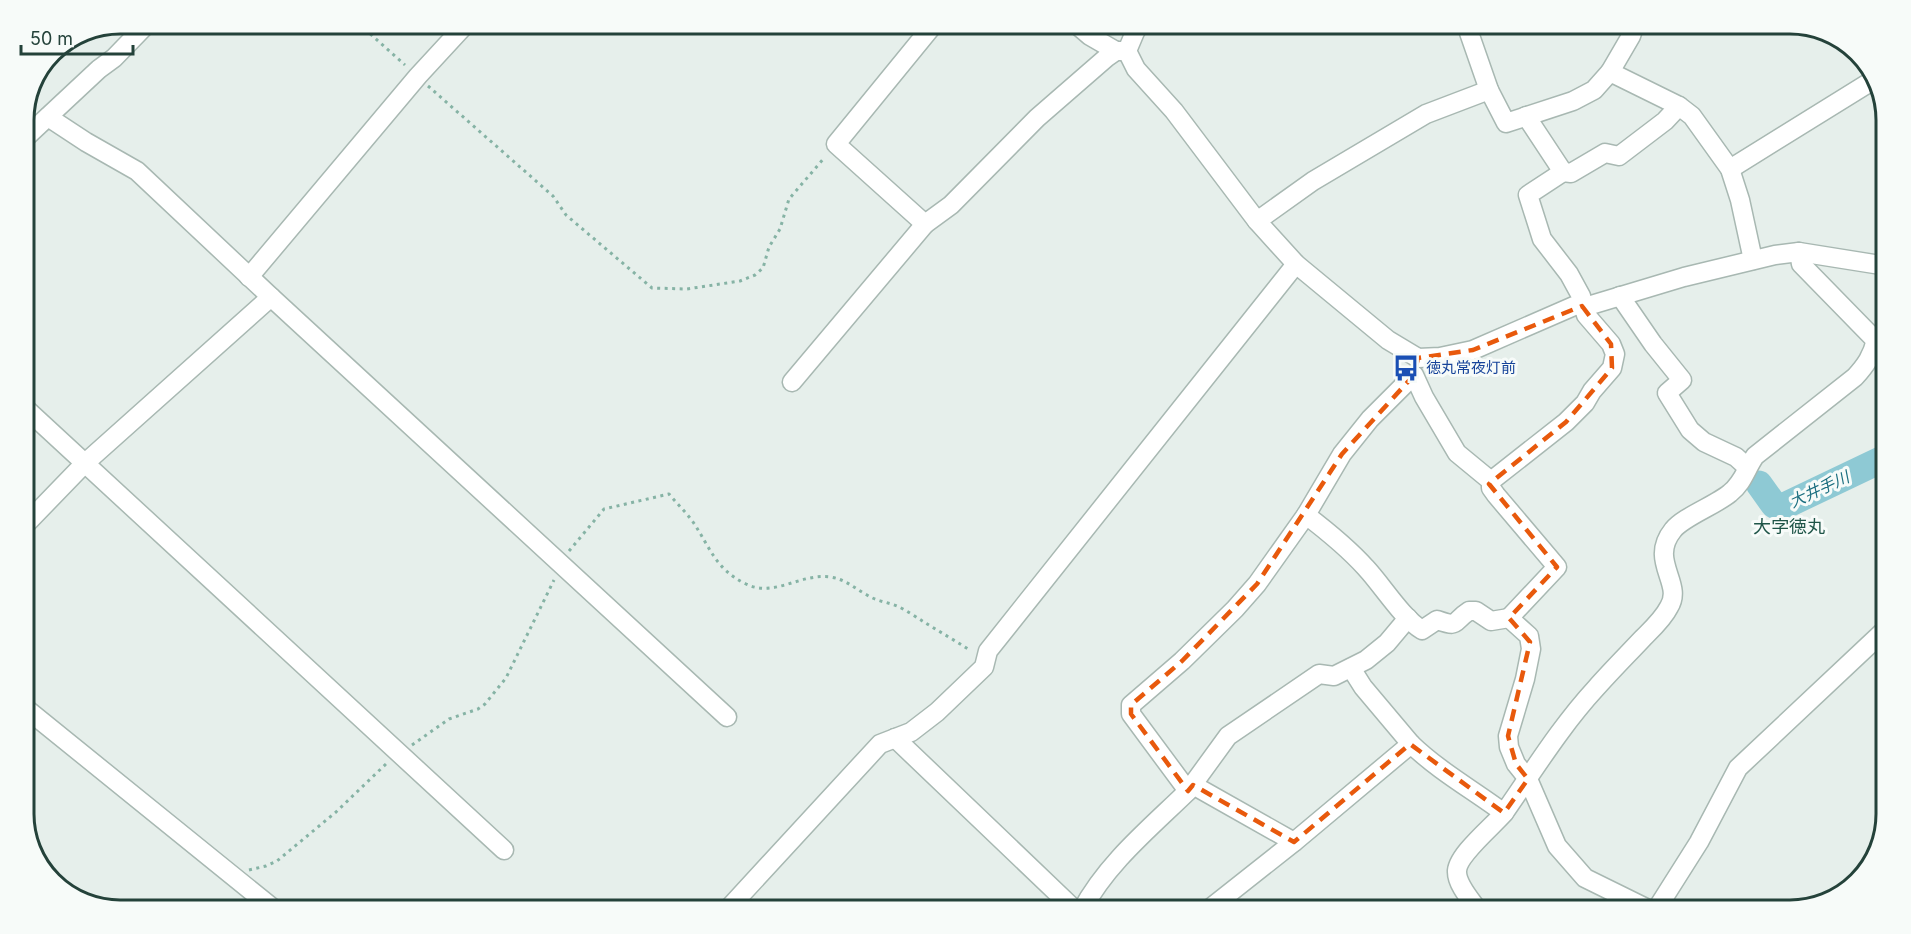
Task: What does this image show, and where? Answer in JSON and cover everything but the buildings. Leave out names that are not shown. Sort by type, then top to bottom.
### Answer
[{"type":"street","points":[[35,129],[137,34]]},
{"type":"street","points":[[249,277],[418,76],[457,34]]},
{"type":"street","points":[[925,224],[836,144],[926,34]]},
{"type":"street","points":[[1088,34],[1121,51],[1174,111],[1257,221],[1296,264],[1388,340],[1416,367],[1424,397],[1456,453],[1491,482]]},
{"type":"street","points":[[792,382],[925,224],[951,206],[1037,118],[1121,51],[1134,34]]},
{"type":"street","points":[[1470,34],[1489,90],[1506,123],[1573,101],[1594,90],[1610,72],[1632,34]]},
{"type":"street","points":[[1610,72],[1678,106],[1692,116],[1730,169],[1740,200],[1753,260]]},
{"type":"street","points":[[1730,169],[1868,83]]},
{"type":"street","points":[[1257,221],[1313,181],[1426,114],[1489,90]]},
{"type":"street","points":[[1491,482],[1566,422],[1585,403],[1612,368],[1615,354],[1611,344],[1586,315],[1581,296],[1569,274],[1542,239],[1528,195],[1563,172],[1571,173],[1605,153],[1619,156],[1659,126],[1678,106]]},
{"type":"street","points":[[1526,116],[1563,172]]},
{"type":"street","points":[[48,117],[137,171],[727,717]]},
{"type":"street","points":[[1799,252],[1801,264],[1876,341]]},
{"type":"street","points":[[1294,842],[1190,788],[1131,714],[1131,705],[1182,662],[1257,584],[1306,515],[1342,454],[1416,367],[1440,357],[1473,350],[1574,306],[1591,305],[1684,277],[1753,260],[1799,252],[1876,264]]},
{"type":"street","points":[[736,900],[880,744],[911,732],[938,712],[984,667],[987,651],[1296,264]]},
{"type":"street","points":[[1620,296],[1653,344],[1682,380],[1667,393],[1690,430],[1704,442],[1736,457],[1747,467]]},
{"type":"street","points":[[35,515],[84,464],[271,297]]},
{"type":"street","points":[[1471,900],[1459,882],[1456,872],[1458,865],[1474,844],[1504,813],[1566,723],[1671,606],[1673,591],[1662,554],[1666,540],[1674,528],[1729,494],[1741,483],[1747,467],[1755,456],[1856,377],[1876,351]]},
{"type":"street","points":[[35,417],[504,850]]},
{"type":"street","points":[[1306,515],[1339,540],[1366,567],[1408,618],[1422,630],[1437,620],[1451,625],[1455,624],[1469,611],[1476,611],[1491,621],[1509,618],[1557,567],[1496,495],[1491,488],[1491,482]]},
{"type":"street","points":[[1088,900],[1112,866],[1190,788],[1228,736],[1319,674],[1334,676],[1366,660],[1387,643],[1408,618]]},
{"type":"street","points":[[1509,618],[1529,636],[1531,649],[1508,736],[1509,747],[1516,764],[1528,779],[1557,846],[1585,878],[1630,900]]},
{"type":"street","points":[[1662,900],[1699,842],[1738,768],[1876,638]]},
{"type":"street","points":[[1350,668],[1411,744],[1453,779],[1470,788],[1504,813]]},
{"type":"street","points":[[35,716],[262,900]]},
{"type":"street","points":[[895,738],[1065,900]]},
{"type":"street","points":[[1221,900],[1411,744]]},
{"type":"path","points":[[370,34],[553,196],[566,215],[651,288],[687,289],[740,281],[755,275],[766,263],[769,247],[780,229],[789,200],[836,144]]},
{"type":"path","points":[[232,876],[277,861],[336,812],[381,768],[399,754],[449,719],[478,709],[506,678],[565,556],[604,509],[669,494],[694,524],[718,563],[744,583],[770,590],[788,582],[811,578],[829,577],[843,580],[867,596],[880,602],[896,605],[986,660]]},
{"type":"highlighted area","points":[[1582,306],[1611,344],[1612,368],[1566,422],[1489,484],[1557,567],[1509,618],[1530,642],[1508,736],[1516,764],[1528,779],[1504,813],[1410,744],[1294,842],[1193,785],[1188,791],[1131,714],[1131,705],[1182,661],[1257,584],[1342,454],[1414,375],[1418,358],[1473,350]]},
{"type":"waterway","name":"大井手川","points":[[1759,484],[1774,505],[1780,508],[1876,462]]},
{"type":"place","name":"徳丸常夜灯前","points":[[1406,368]]},
{"type":"district","name":"大字徳丸","points":[[1789,527]]}]
